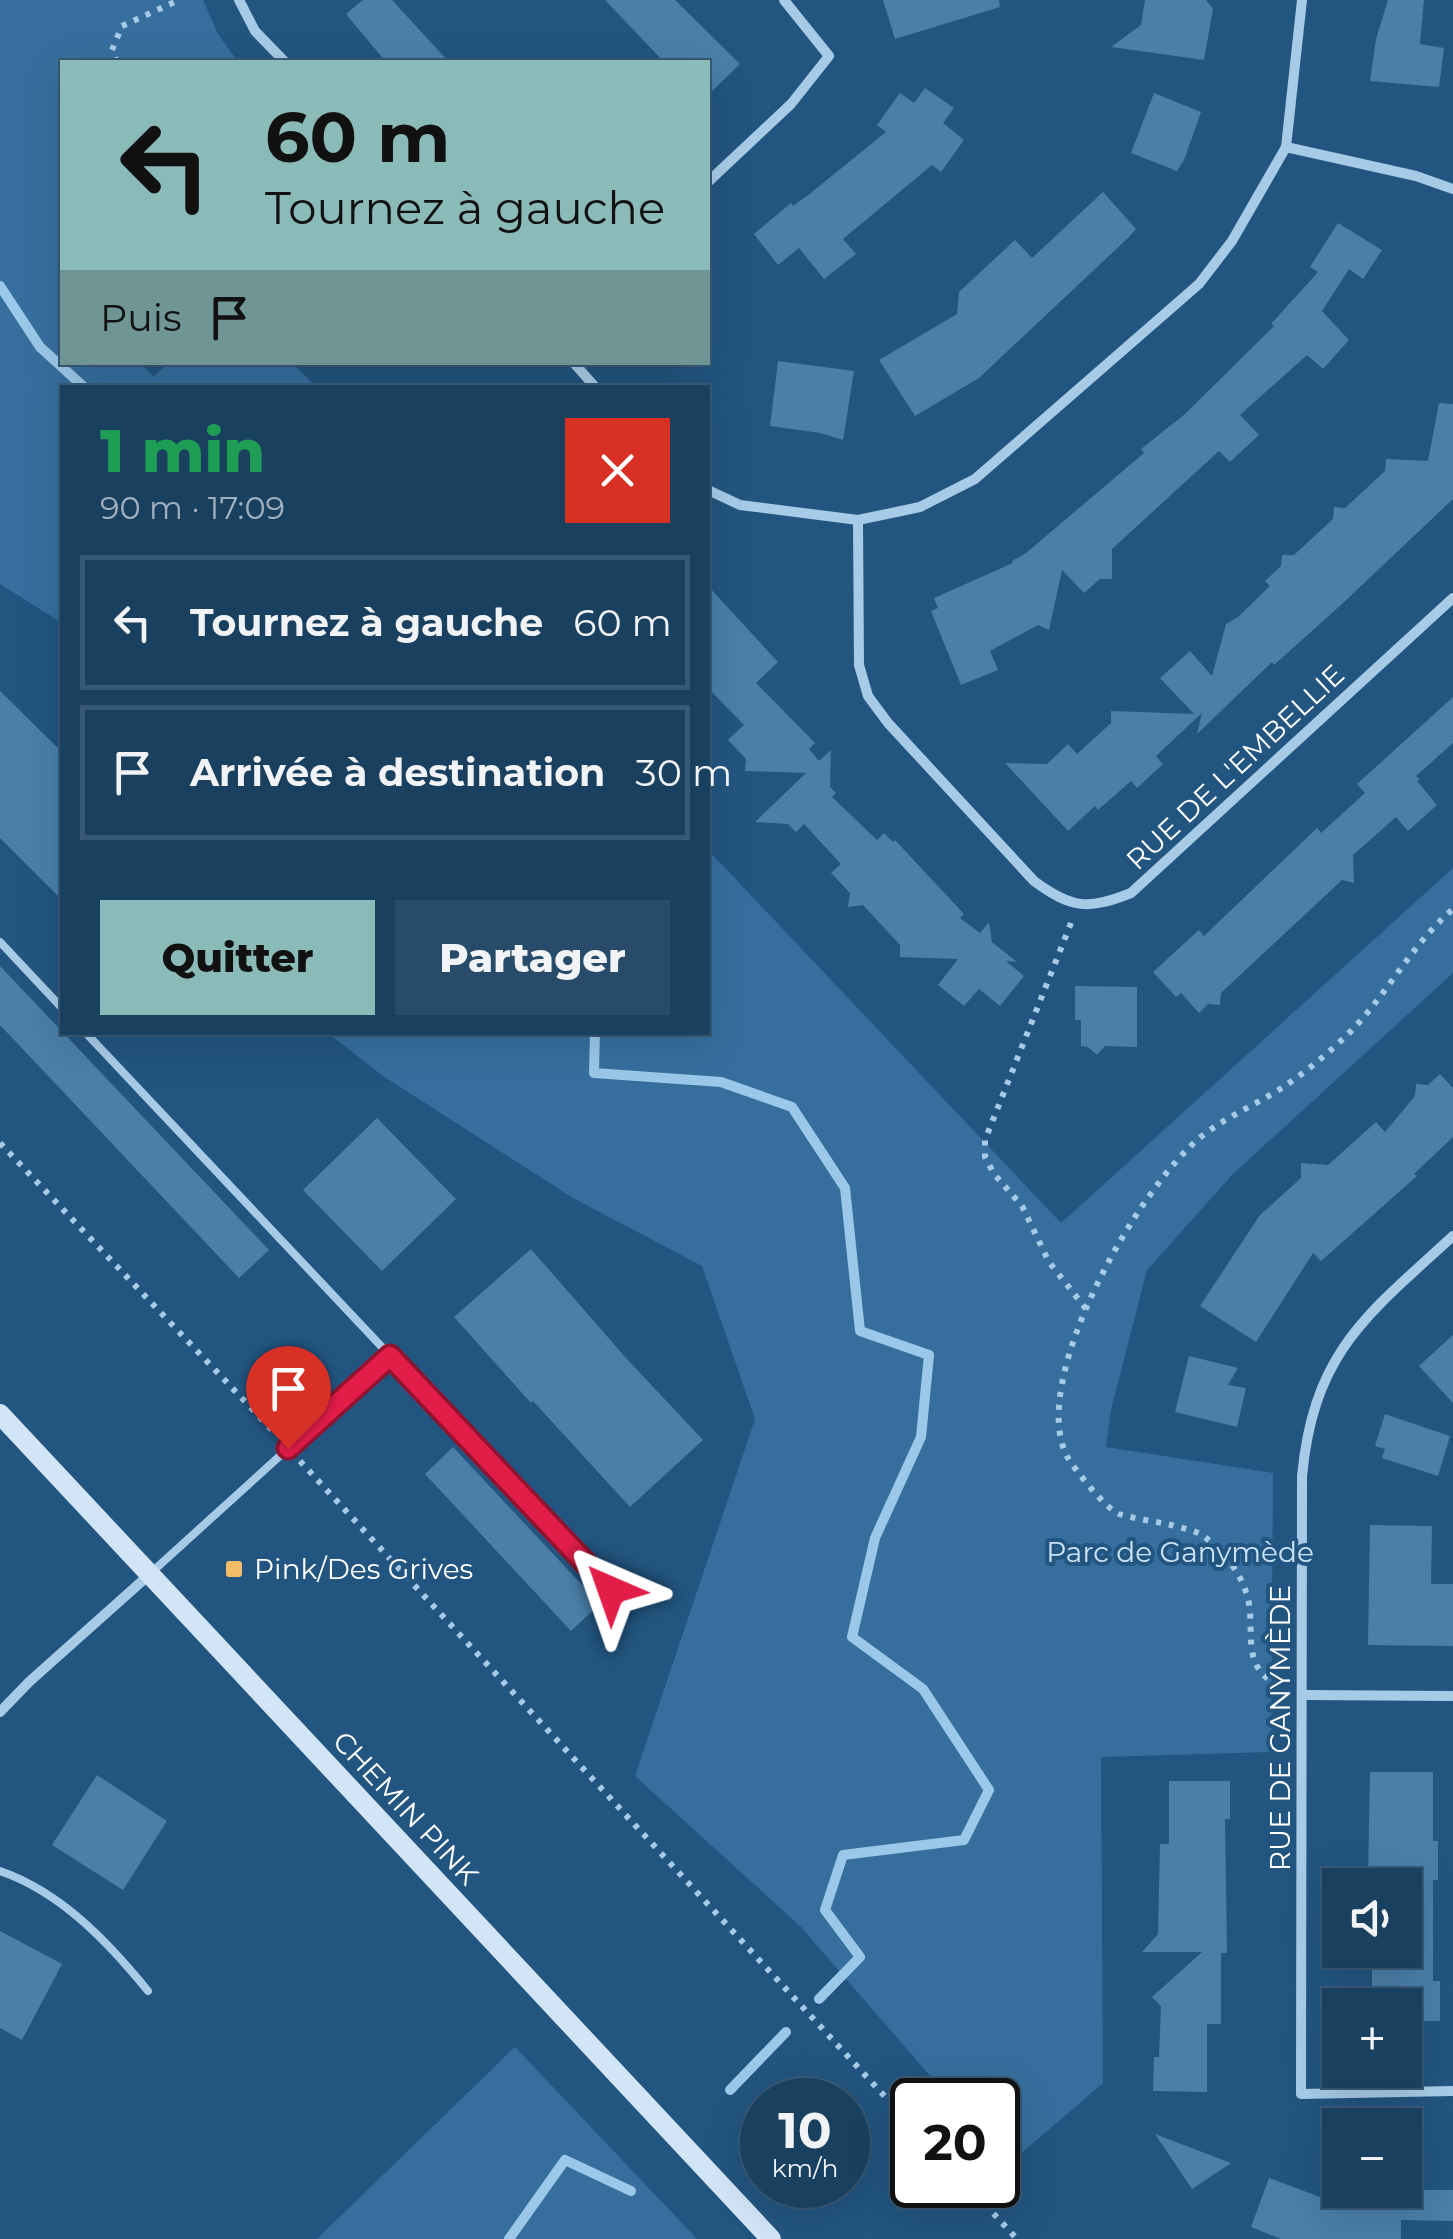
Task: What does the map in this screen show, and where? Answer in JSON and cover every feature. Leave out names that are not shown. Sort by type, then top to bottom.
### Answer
[{"type":"main road","name":"CHEMIN PINK","points":[[0,1414],[771,2239]]},
{"type":"street","points":[[239,0],[255,31],[282,60]]},
{"type":"street","points":[[710,180],[791,104],[829,56],[784,0]]},
{"type":"street","points":[[710,491],[740,505],[858,520],[920,507],[976,479],[1199,284],[1232,242],[1286,146],[1302,0]]},
{"type":"street","points":[[1286,146],[1416,176],[1453,189]]},
{"type":"street","points":[[576,365],[593,385]]},
{"type":"street","points":[[858,520],[858,665],[868,696],[888,723],[1034,882],[1078,906]]},
{"type":"street","name":"RUE DE L'EMBELLIE","points":[[1078,906],[1104,903],[1132,893],[1453,598]]},
{"type":"street","name":"RUE DE GANYMÈDE","points":[[1453,1236],[1352,1332],[1328,1375],[1311,1419],[1302,1476],[1302,2094],[1453,2091]]},
{"type":"street","points":[[0,1712],[28,1682],[150,1574]]},
{"type":"street","points":[[1304,1694],[1453,1696]]},
{"type":"lane","points":[[0,942],[60,1006]]},
{"type":"lane","points":[[88,1035],[611,1590]]},
{"type":"lane","points":[[150,1574],[390,1356]]},
{"type":"lane","points":[[0,1870],[30,1881],[110,1944],[148,1991]]},
{"type":"path","points":[[116,60],[112,50],[122,26],[179,0]]},
{"type":"path","points":[[1078,906],[984,1140],[985,1157],[1022,1206],[1049,1262],[1086,1309]]},
{"type":"path","points":[[1304,1694],[1268,1680],[1251,1656],[1247,1593],[1227,1557],[1201,1533],[1114,1513],[1069,1460],[1060,1440],[1058,1416],[1063,1381],[1086,1309],[1124,1234],[1162,1178],[1200,1137],[1280,1089],[1350,1032],[1434,926],[1453,909]]},
{"type":"path","points":[[0,1143],[272,1430]]},
{"type":"path","points":[[300,1461],[890,2102]]},
{"type":"path","points":[[989,2208],[1017,2239]]},
{"type":"green space","points":[[0,0],[203,0],[218,34],[237,60],[60,60],[60,365],[143,365],[153,377],[166,365],[294,365],[314,385],[60,385],[60,622],[0,584]]},
{"type":"green space","name":"Parc de Ganymède","points":[[710,852],[1061,1223],[1453,868],[1453,973],[1233,1174],[1147,1270],[1111,1410],[1106,1447],[1273,1473],[1271,1752],[1101,1757],[1103,2083],[1020,2154],[1020,2078],[932,2078],[801,1927],[635,1776],[755,1419],[702,1266],[573,1198],[383,1076],[331,1035],[710,1035]]},
{"type":"green space","points":[[515,2047],[697,2239],[317,2239]]},
{"type":"building","points":[[363,0],[392,0],[447,60],[384,60],[346,14]]},
{"type":"building","points":[[605,0],[675,0],[740,64],[710,93],[710,60],[662,60]]},
{"type":"building","points":[[883,0],[999,0],[1000,7],[895,39]]},
{"type":"building","points":[[1145,0],[1206,0],[1213,9],[1204,60],[1111,47],[1141,25]]},
{"type":"building","points":[[1388,0],[1424,0],[1420,44],[1444,48],[1439,87],[1370,81],[1376,39]]},
{"type":"building","points":[[925,88],[954,108],[943,123],[964,140],[941,172],[932,165],[843,239],[856,254],[824,279],[799,248],[778,265],[754,234],[886,132],[877,125],[900,93],[914,103]]},
{"type":"building","points":[[1154,93],[1201,112],[1177,171],[1131,153]]},
{"type":"building","points":[[1103,192],[1136,229],[979,378],[915,416],[879,360],[957,314],[959,292],[1015,240],[1032,258]]},
{"type":"building","points":[[1338,223],[1382,250],[1363,279],[1349,269],[1322,311],[1349,340],[1323,369],[1307,355],[1240,415],[1259,435],[1230,462],[1219,451],[1112,549],[1112,579],[1100,579],[1084,593],[1062,570],[1049,630],[1038,625],[990,651],[998,670],[961,685],[931,611],[938,608],[934,598],[1013,563],[1144,453],[1141,449],[1185,414],[1274,326],[1271,324],[1318,272],[1310,267]]},
{"type":"building","points":[[778,361],[854,371],[843,440],[770,426]]},
{"type":"building","points":[[1439,403],[1453,404],[1453,499],[1197,734],[1202,713],[1156,756],[1163,764],[1137,788],[1131,781],[1068,831],[1005,763],[1047,764],[1068,744],[1077,754],[1111,723],[1111,711],[1194,714],[1160,678],[1190,651],[1212,676],[1226,624],[1270,586],[1265,581],[1281,566],[1282,555],[1294,555],[1333,519],[1334,507],[1345,508],[1385,471],[1386,459],[1428,461]]},
{"type":"building","points":[[710,588],[778,662],[756,683],[815,743],[809,749],[819,761],[831,750],[830,787],[836,793],[832,797],[877,840],[884,833],[895,840],[964,914],[960,918],[980,933],[989,922],[992,942],[1017,962],[1006,961],[1024,976],[1000,1006],[979,989],[964,1006],[938,985],[958,959],[900,957],[900,945],[863,905],[848,907],[850,893],[831,873],[841,864],[804,824],[796,832],[788,824],[755,822],[806,773],[745,771],[746,759],[728,740],[744,725],[710,690]]},
{"type":"building","points":[[0,691],[60,750],[60,898],[0,838]]},
{"type":"building","points":[[1453,697],[1453,743],[1416,776],[1437,805],[1408,831],[1396,817],[1353,855],[1354,883],[1342,880],[1221,993],[1220,1005],[1208,1004],[1199,1013],[1181,993],[1176,997],[1153,972],[1199,930],[1204,936],[1317,828],[1321,833],[1365,793],[1357,784]]},
{"type":"building","points":[[0,966],[60,1029],[60,1035],[65,1035],[269,1250],[239,1278],[0,1025]]},
{"type":"building","points":[[1075,986],[1137,987],[1137,1047],[1105,1046],[1097,1055],[1081,1046],[1081,1020],[1075,1020]]},
{"type":"building","points":[[1440,1074],[1453,1088],[1453,1137],[1414,1174],[1417,1176],[1321,1261],[1313,1253],[1256,1342],[1200,1306],[1260,1215],[1301,1178],[1301,1163],[1328,1165],[1376,1122],[1385,1132],[1415,1096],[1416,1084],[1428,1085]]},
{"type":"building","points":[[377,1118],[456,1199],[382,1271],[303,1190]]},
{"type":"building","points":[[531,1249],[703,1440],[630,1507],[454,1317]]},
{"type":"building","points":[[1453,1335],[1453,1403],[1419,1366]]},
{"type":"building","points":[[1189,1356],[1238,1368],[1228,1385],[1246,1388],[1237,1427],[1175,1412]]},
{"type":"building","points":[[1385,1414],[1450,1436],[1438,1476],[1382,1458],[1385,1449],[1375,1446]]},
{"type":"building","points":[[453,1447],[600,1604],[571,1631],[425,1474]]},
{"type":"building","points":[[1370,1525],[1432,1526],[1431,1584],[1453,1584],[1453,1646],[1368,1645]]},
{"type":"building","points":[[1370,1772],[1433,1772],[1433,1841],[1438,1841],[1438,1880],[1433,1880],[1433,1981],[1440,1981],[1440,2021],[1422,2021],[1422,1988],[1372,1988],[1372,1968],[1422,1968],[1422,1868],[1368,1868]]},
{"type":"building","points":[[97,1775],[167,1821],[123,1890],[52,1845]]},
{"type":"building","points":[[1169,1781],[1230,1781],[1230,1819],[1225,1819],[1227,1953],[1221,1953],[1221,2024],[1207,2024],[1207,2092],[1153,2091],[1161,2006],[1152,1997],[1202,1952],[1142,1952],[1158,1934],[1160,1844],[1169,1844]]},
{"type":"building","points":[[0,1931],[62,1964],[22,2040],[0,2028]]},
{"type":"building","points":[[1155,2134],[1231,2163],[1192,2189]]},
{"type":"building","points":[[1269,2178],[1322,2198],[1322,2208],[1422,2208],[1422,2190],[1453,2190],[1453,2221],[1401,2220],[1401,2239],[1281,2239],[1251,2227]]},
{"type":"waterway","points":[[0,286],[40,347],[82,385]]},
{"type":"waterway","points":[[595,1035],[594,1073],[721,1082],[792,1107],[845,1188],[860,1331],[929,1355],[921,1437],[875,1538],[852,1637],[923,1689],[989,1790],[964,1840],[843,1855],[825,1910],[860,1957],[819,1999]]},
{"type":"waterway","points":[[730,2090],[786,2032]]},
{"type":"waterway","points":[[509,2239],[565,2160],[631,2191]]},
{"type":"place","name":"Pink/Des Grives","points":[[234,1569]]},
{"type":"route","points":[[288,1448],[390,1356],[611,1590]]}]
